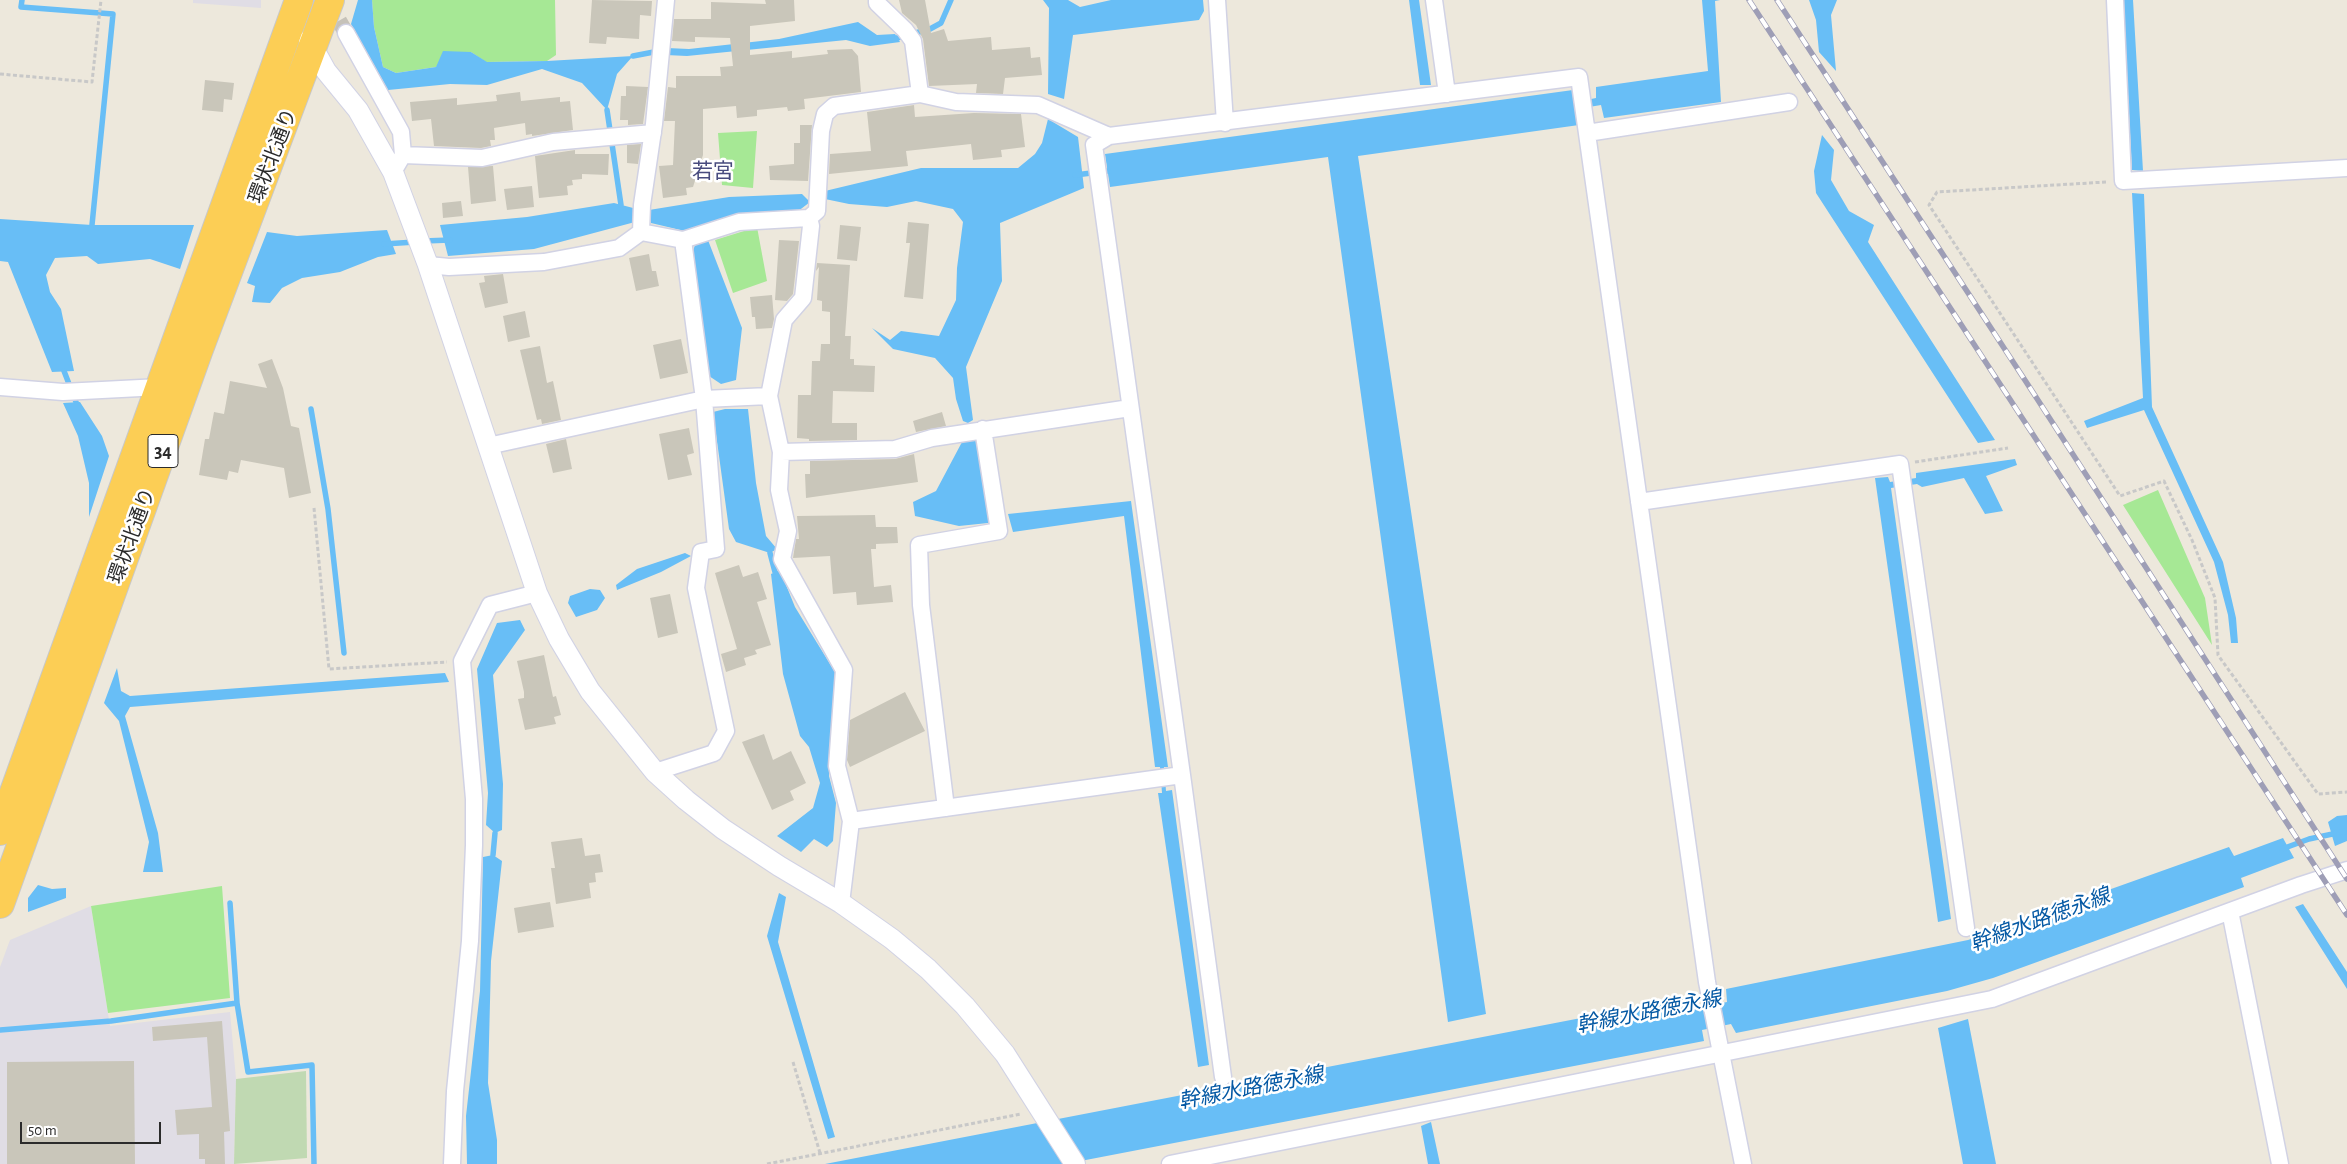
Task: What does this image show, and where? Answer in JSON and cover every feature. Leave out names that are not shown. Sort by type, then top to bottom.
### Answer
[{"type":"highway","name":"環状北通り","points":[[0,904],[198,352],[330,0]]},
{"type":"highway","name":"環状北通り","points":[[0,831],[296,3]]},
{"type":"street","points":[[641,232],[642,205],[653,133],[666,0]]},
{"type":"street","points":[[877,0],[877,3],[909,35],[920,94]]},
{"type":"street","points":[[1217,0],[1225,123]]},
{"type":"street","points":[[1434,0],[1447,94]]},
{"type":"street","points":[[2115,0],[2123,181],[2347,168]]},
{"type":"street","points":[[296,3],[313,49],[326,71],[398,164]]},
{"type":"street","points":[[346,33],[401,132],[398,164],[411,218],[537,593],[559,638],[590,691],[655,772],[723,829],[779,866],[841,903],[892,939],[928,969],[965,1006],[1005,1054],[1075,1164]]},
{"type":"street","points":[[1223,1077],[1179,775],[1094,145],[1109,136],[1225,123],[1579,77],[1711,1000],[1742,1164]]},
{"type":"street","points":[[841,903],[851,821],[837,766],[844,670],[782,559],[788,531],[779,490],[781,452],[769,396],[784,320],[803,298],[811,226],[818,188],[821,131],[825,114],[834,106],[920,94],[956,102],[1038,105],[1109,136]]},
{"type":"street","points":[[1587,133],[1789,102]]},
{"type":"street","points":[[398,164],[482,158],[553,142],[653,133]]},
{"type":"street","points":[[428,265],[448,267],[544,262],[619,248],[641,232],[687,239],[739,222],[813,215]]},
{"type":"street","points":[[655,772],[714,753],[726,731],[696,588],[701,552],[716,549],[704,399],[687,239]]},
{"type":"street","points":[[0,387],[80,392],[160,387]]},
{"type":"street","points":[[488,446],[704,399],[769,396]]},
{"type":"street","points":[[781,452],[895,450],[932,438],[1130,408]]},
{"type":"street","points":[[946,808],[921,605],[919,545],[999,531],[980,430]]},
{"type":"street","points":[[1639,502],[1900,468],[1966,928]]},
{"type":"street","points":[[452,1164],[455,1091],[470,941],[474,845],[474,799],[462,661],[490,605],[537,593]]},
{"type":"street","points":[[851,821],[1179,775]]},
{"type":"street","points":[[1170,1164],[1992,1000],[2230,911],[2347,870]]},
{"type":"street","points":[[2230,911],[2280,1164]]},
{"type":"path","points":[[0,74],[92,82],[101,0]]},
{"type":"path","points":[[2123,181],[1937,192],[1929,205],[2120,496],[2164,481],[2192,540],[2214,598],[2218,655],[2318,794],[2347,792]]},
{"type":"path","points":[[1900,468],[2008,448]]},
{"type":"path","points":[[314,508],[329,669],[462,661]]},
{"type":"path","points":[[793,1062],[820,1153]]},
{"type":"path","points":[[767,1164],[1023,1113],[1043,1112]]},
{"type":"shaded area","points":[[193,0],[261,0],[261,8],[193,3]]},
{"type":"shaded area","points":[[91,906],[110,1026],[230,1012],[236,1079],[234,1164],[0,1164],[0,967],[10,940]]},
{"type":"green space","points":[[372,0],[555,0],[556,55],[547,61],[486,62],[471,52],[436,67],[396,73],[383,67],[374,27]]},
{"type":"green space","points":[[757,131],[753,188],[722,185],[718,133]]},
{"type":"green space","points":[[757,227],[767,281],[733,293],[715,240]]},
{"type":"green space","points":[[2158,490],[2205,598],[2212,645],[2123,505]]},
{"type":"green space","points":[[222,886],[230,998],[108,1013],[91,906]]},
{"type":"green space","points":[[306,1071],[307,1158],[234,1164],[236,1079]]},
{"type":"water","points":[[358,0],[372,0],[374,27],[383,67],[396,73],[436,67],[443,51],[471,52],[487,62],[633,56],[617,74],[607,110],[582,83],[542,69],[487,85],[450,84],[388,90],[351,24]]},
{"type":"water","points":[[1043,0],[1068,0],[1080,7],[1111,0],[1203,0],[1204,11],[1199,20],[1073,35],[1064,99],[1048,94],[1049,8]]},
{"type":"water","points":[[1409,0],[1419,0],[1431,85],[1420,85]]},
{"type":"water","points":[[1702,0],[1720,0],[1715,1],[1721,102],[1604,118],[1601,105],[1577,109],[1579,125],[1358,156],[1486,1014],[1448,1022],[1328,157],[1110,187],[1105,154],[1573,90],[1576,102],[1596,98],[1596,87],[1708,71]]},
{"type":"water","points":[[1809,0],[1837,0],[1831,15],[1836,71],[1819,52],[1816,20]]},
{"type":"water","points":[[2123,0],[2133,0],[2143,171],[2132,170]]},
{"type":"water","points":[[858,22],[877,35],[895,34],[900,42],[870,46],[846,40],[687,56],[666,55],[667,48],[689,49],[779,39]]},
{"type":"water","points":[[1048,119],[1078,137],[1084,188],[1000,223],[1002,281],[966,367],[973,420],[968,423],[963,421],[956,399],[953,378],[935,358],[893,349],[872,328],[890,340],[901,331],[939,336],[956,300],[957,268],[963,222],[953,209],[916,201],[887,207],[849,204],[825,199],[825,191],[921,168],[1018,168],[1035,154],[1042,143]]},
{"type":"water","points":[[1822,135],[1834,150],[1831,180],[1849,211],[1874,225],[1868,242],[1995,440],[1978,443],[1816,193],[1814,171]]},
{"type":"water","points":[[2132,193],[2144,194],[2152,407],[2223,562],[2236,618],[2238,643],[2231,643],[2228,615],[2214,562],[2144,410],[2087,428],[2084,421],[2143,398]]},
{"type":"water","points":[[802,194],[810,202],[797,212],[689,232],[651,223],[649,210],[729,197]]},
{"type":"water","points":[[614,203],[637,209],[635,222],[534,249],[448,256],[440,225],[527,217]]},
{"type":"water","points":[[0,219],[92,225],[194,225],[180,269],[150,259],[98,264],[87,256],[55,258],[46,275],[50,292],[61,309],[74,371],[52,372],[8,262],[0,261]]},
{"type":"water","points":[[387,230],[396,254],[378,257],[340,272],[302,278],[282,288],[270,303],[252,302],[255,286],[247,283],[267,232],[297,236]]},
{"type":"water","points":[[706,235],[742,328],[736,380],[721,384],[709,376],[693,251],[697,239]]},
{"type":"water","points":[[80,402],[102,436],[109,456],[89,517],[89,483],[78,436],[63,403]]},
{"type":"water","points":[[725,409],[748,409],[756,483],[766,536],[777,549],[770,553],[736,542],[729,529],[713,412]]},
{"type":"water","points":[[970,440],[980,442],[990,519],[988,523],[959,526],[915,516],[913,502],[936,491],[962,442]]},
{"type":"water","points":[[2015,459],[2017,465],[1986,476],[2003,511],[1985,514],[1964,478],[1922,487],[1917,484],[1891,488],[1951,919],[1938,922],[1875,478],[1888,477],[1890,482],[1916,478],[1916,473]]},
{"type":"water","points":[[1131,501],[1168,767],[1164,767],[1166,791],[1172,790],[1209,1065],[1198,1067],[1158,793],[1162,793],[1160,767],[1155,767],[1124,516],[1013,532],[1008,514]]},
{"type":"water","points":[[685,553],[691,556],[661,572],[617,590],[616,585],[637,569]]},
{"type":"water","points":[[780,570],[795,607],[838,677],[831,727],[829,776],[836,803],[833,841],[827,847],[814,839],[801,852],[777,836],[813,808],[820,783],[809,747],[800,736],[783,674],[771,574]]},
{"type":"water","points":[[590,589],[600,590],[605,598],[597,610],[576,617],[568,603],[570,596]]},
{"type":"water","points":[[520,620],[525,630],[493,675],[503,784],[502,830],[495,833],[486,825],[488,793],[477,669],[497,623]]},
{"type":"water","points":[[117,668],[121,691],[130,696],[445,673],[449,682],[130,707],[125,716],[158,833],[163,872],[143,872],[149,842],[119,721],[104,703]]},
{"type":"water","points":[[2347,815],[2347,841],[2335,846],[2328,822],[2337,816]]},
{"type":"water","points":[[2283,838],[2294,858],[2241,878],[2244,887],[1993,978],[1947,991],[1736,1033],[1731,1024],[1702,1030],[1704,1041],[1065,1164],[825,1164],[1695,996],[1698,1008],[1727,1002],[1726,989],[1968,940],[2229,847],[2234,856]]},
{"type":"water","points":[[493,855],[502,861],[491,961],[488,1083],[497,1140],[497,1164],[467,1164],[466,1116],[480,991],[483,857]]},
{"type":"water","points":[[38,885],[52,889],[66,888],[66,898],[28,912],[28,898]]},
{"type":"water","points":[[779,893],[786,897],[778,942],[835,1137],[828,1139],[767,936]]},
{"type":"water","points":[[2303,904],[2347,972],[2347,989],[2295,907]]},
{"type":"water","points":[[1968,1019],[1996,1164],[1963,1164],[1938,1028]]},
{"type":"water","points":[[1431,1122],[1440,1164],[1428,1164],[1421,1126]]},
{"type":"building","points":[[592,0],[652,1],[651,16],[640,15],[639,39],[607,37],[606,44],[589,43]]},
{"type":"building","points":[[765,0],[794,0],[795,21],[750,26],[750,55],[792,51],[792,58],[828,54],[827,50],[852,49],[858,56],[861,92],[804,99],[805,109],[788,111],[787,107],[757,110],[757,116],[737,118],[736,106],[703,109],[703,155],[693,187],[686,188],[687,195],[663,198],[659,166],[673,165],[675,121],[664,121],[668,87],[676,88],[676,76],[721,76],[720,67],[733,66],[730,38],[695,37],[695,42],[672,41],[674,19],[711,19],[711,2],[766,4]]},
{"type":"building","points":[[899,0],[925,0],[931,33],[944,29],[948,41],[991,37],[992,50],[1030,47],[1031,58],[1040,57],[1042,75],[1005,78],[1003,94],[976,93],[977,84],[929,86],[923,39],[916,25],[902,13]]},
{"type":"building","points":[[205,80],[234,83],[232,100],[224,99],[223,112],[202,110]]},
{"type":"building","points":[[626,86],[648,87],[643,124],[628,125],[628,120],[620,120],[621,96],[626,96]]},
{"type":"building","points":[[520,92],[521,101],[560,97],[560,102],[570,101],[573,130],[532,136],[532,134],[526,135],[525,123],[494,128],[495,140],[490,140],[491,146],[481,148],[434,146],[431,119],[412,121],[410,102],[457,98],[457,105],[497,101],[496,95]]},
{"type":"building","points":[[914,105],[915,117],[974,113],[1021,114],[1025,147],[1001,150],[1002,157],[973,160],[971,144],[906,151],[908,166],[829,174],[830,154],[871,151],[867,112]]},
{"type":"building","points":[[800,125],[812,125],[808,181],[770,180],[769,166],[794,164],[794,143],[800,143]]},
{"type":"building","points":[[641,144],[638,164],[627,163],[627,145]]},
{"type":"building","points":[[575,150],[575,154],[609,154],[608,175],[582,174],[582,179],[572,180],[573,185],[567,186],[568,195],[539,198],[535,156]]},
{"type":"building","points":[[493,166],[496,201],[471,204],[468,167]]},
{"type":"building","points":[[532,186],[534,207],[507,210],[504,189]]},
{"type":"building","points":[[461,201],[463,216],[443,218],[442,203]]},
{"type":"building","points":[[908,222],[929,224],[923,299],[904,297],[910,243],[906,243]]},
{"type":"building","points":[[840,225],[861,227],[857,261],[837,259]]},
{"type":"building","points":[[779,240],[799,241],[793,294],[787,301],[775,300]]},
{"type":"building","points":[[649,254],[652,271],[656,271],[659,286],[636,291],[629,258]]},
{"type":"building","points":[[817,263],[850,265],[845,336],[851,336],[850,359],[854,359],[854,365],[875,366],[874,392],[833,391],[832,423],[857,423],[857,440],[809,441],[809,439],[797,438],[798,395],[811,395],[812,361],[820,361],[821,344],[830,344],[830,312],[822,311],[822,301],[817,300],[819,267],[816,271]]},
{"type":"building","points":[[503,274],[508,303],[485,308],[479,283],[485,282],[484,276]]},
{"type":"building","points":[[772,295],[774,319],[772,328],[756,329],[755,317],[752,317],[750,297]]},
{"type":"building","points":[[525,311],[530,337],[508,342],[503,316]]},
{"type":"building","points":[[681,339],[688,373],[660,379],[653,345]]},
{"type":"building","points":[[540,346],[547,383],[553,381],[561,420],[542,424],[541,419],[537,420],[520,350]]},
{"type":"building","points":[[272,359],[283,388],[291,426],[299,428],[311,493],[289,498],[284,468],[241,460],[238,473],[229,471],[227,480],[199,475],[205,439],[209,439],[214,412],[224,414],[230,381],[267,388],[258,364]]},
{"type":"building","points":[[942,412],[946,426],[916,432],[913,421]]},
{"type":"building","points":[[689,428],[694,453],[687,455],[692,475],[668,480],[659,434]]},
{"type":"building","points":[[566,439],[572,469],[553,473],[546,444]]},
{"type":"building","points":[[914,454],[918,482],[806,498],[805,474],[810,474],[810,461],[895,459]]},
{"type":"building","points":[[875,515],[876,527],[897,527],[898,543],[876,544],[876,549],[871,549],[874,587],[891,585],[893,602],[857,605],[856,592],[833,594],[830,556],[793,558],[796,539],[799,539],[797,516]]},
{"type":"building","points":[[739,565],[743,577],[758,572],[767,599],[757,602],[771,645],[755,650],[757,654],[744,658],[746,665],[726,672],[721,654],[737,649],[715,573]]},
{"type":"building","points":[[670,594],[678,633],[658,638],[650,598]]},
{"type":"building","points":[[544,655],[553,697],[556,696],[561,715],[554,717],[556,724],[525,730],[518,699],[524,698],[524,692],[517,661]]},
{"type":"building","points":[[905,692],[925,731],[850,767],[847,760],[850,720]]},
{"type":"building","points":[[764,734],[773,760],[791,751],[806,783],[790,791],[794,800],[772,810],[742,742]]},
{"type":"building","points":[[582,838],[585,856],[600,854],[603,872],[595,873],[596,882],[589,883],[591,898],[556,904],[551,868],[555,868],[551,842]]},
{"type":"building","points":[[550,902],[554,927],[518,933],[514,908]]},
{"type":"building","points":[[222,1021],[230,1131],[224,1132],[225,1164],[205,1164],[205,1159],[199,1159],[199,1134],[177,1135],[175,1110],[212,1107],[207,1037],[153,1041],[152,1027]]},
{"type":"building","points":[[134,1061],[135,1164],[7,1164],[7,1062]]},
{"type":"waterway","points":[[22,0],[21,7],[113,14],[92,225]]},
{"type":"waterway","points":[[897,38],[930,29],[941,23],[951,0]]},
{"type":"waterway","points":[[633,56],[659,51]]},
{"type":"waterway","points":[[607,110],[621,205]]},
{"type":"waterway","points":[[1075,175],[1108,171]]},
{"type":"waterway","points":[[424,241],[450,240]]},
{"type":"waterway","points":[[384,244],[415,242]]},
{"type":"waterway","points":[[64,371],[76,402]]},
{"type":"waterway","points":[[311,409],[328,509],[344,653]]},
{"type":"waterway","points":[[770,553],[775,572]]},
{"type":"waterway","name":"幹線水路徳永線","points":[[2282,849],[2309,839],[2347,831]]},
{"type":"waterway","points":[[493,855],[495,833]]},
{"type":"waterway","points":[[230,903],[237,1003]]},
{"type":"waterway","points":[[0,1030],[111,1021],[237,1003],[248,1072],[312,1065],[314,1164]]},
{"type":"tunnel","points":[[327,0],[346,33]]},
{"type":"railway","points":[[1749,0],[2347,915]]},
{"type":"railway","points":[[1777,0],[2347,879]]},
{"type":"district","name":"若宮","points":[[713,172]]}]
